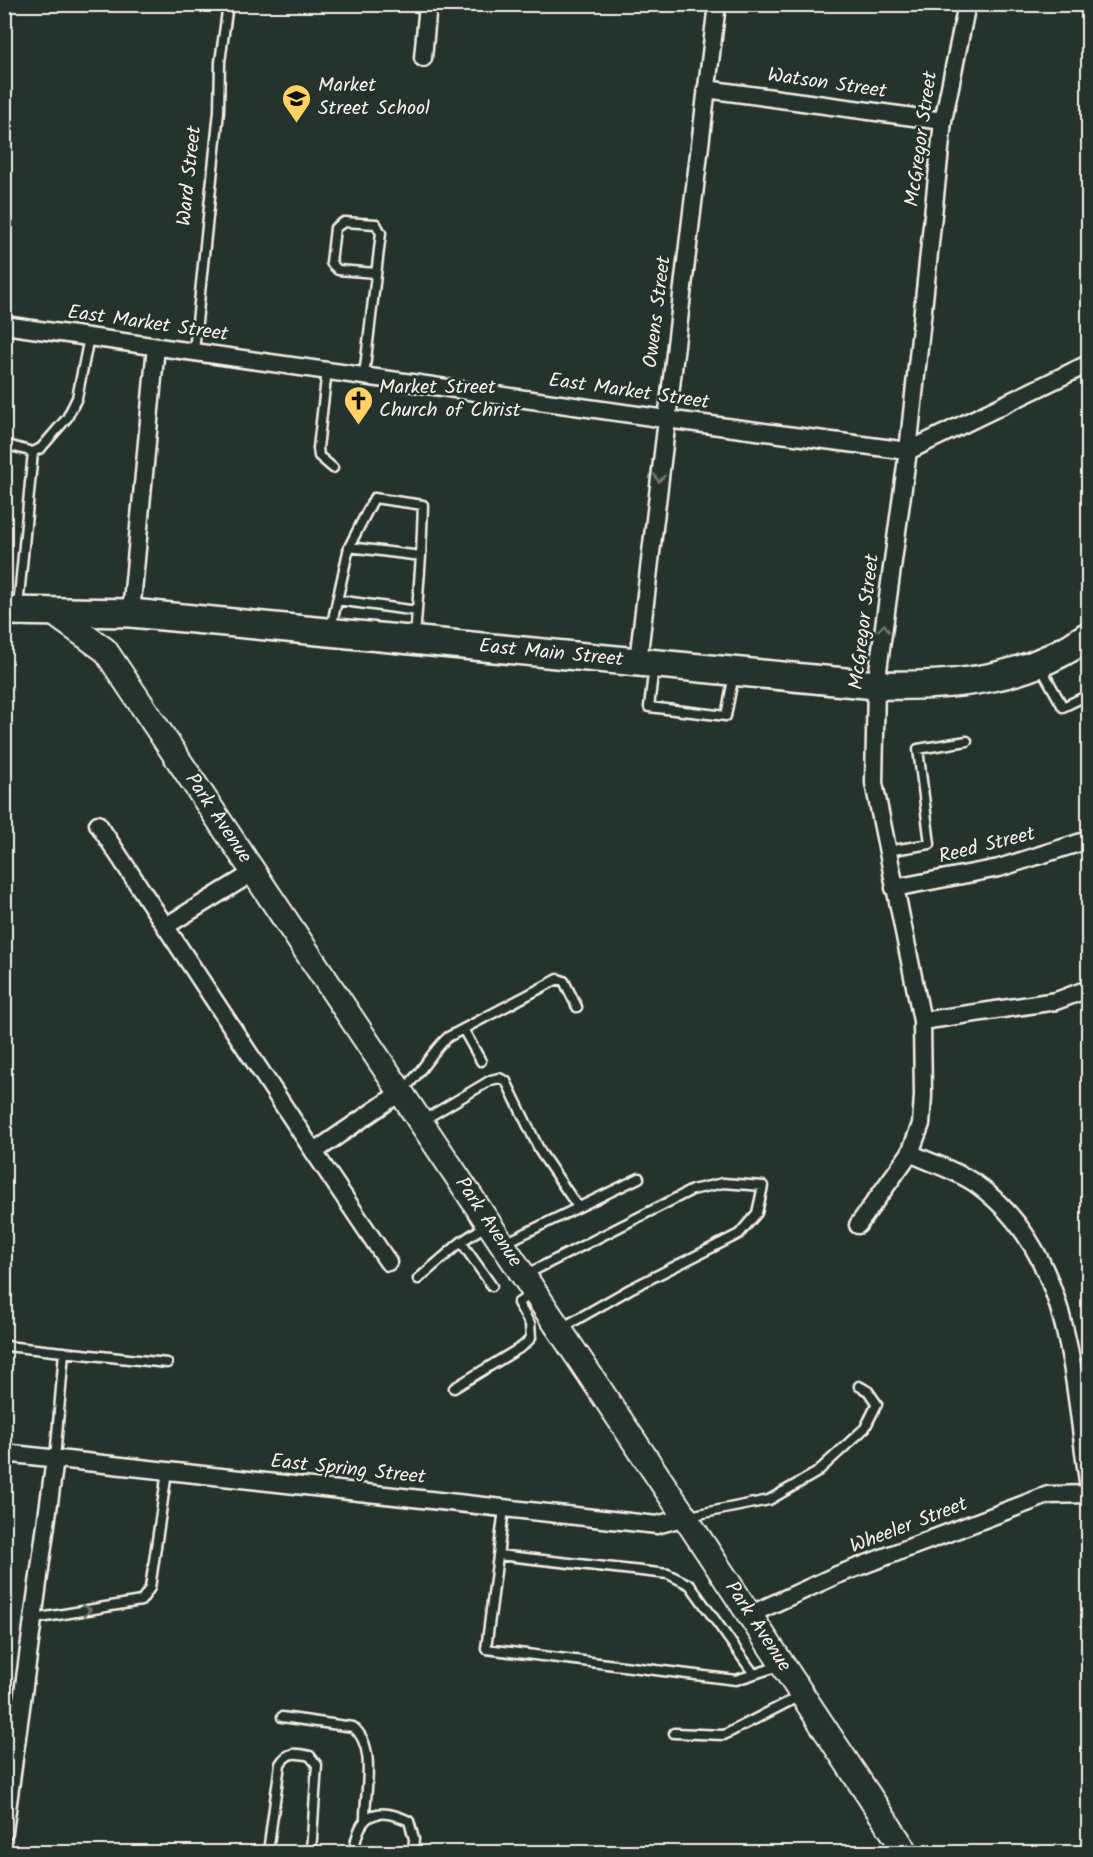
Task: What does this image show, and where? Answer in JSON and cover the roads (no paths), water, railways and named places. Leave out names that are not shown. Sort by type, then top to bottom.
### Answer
[{"type":"main road","name":"East Main Street","points":[[11,611],[131,613],[876,686],[950,685],[1009,674],[1038,663],[1088,638]]},
{"type":"street","points":[[423,58],[428,4]]},
{"type":"street","name":"Owens Street","points":[[646,662],[666,419],[717,4]]},
{"type":"street","name":"McGregor Street","points":[[858,1225],[910,1153],[922,1115],[925,1066],[922,1021],[874,783],[876,686],[908,451],[942,121],[967,4]]},
{"type":"street","name":"Watson Street","points":[[706,89],[942,121]]},
{"type":"street","name":"East Market Street","points":[[4,325],[908,451]]},
{"type":"street","points":[[131,613],[156,346]]},
{"type":"street","points":[[908,451],[1089,364]]},
{"type":"street","name":"Park Avenue","points":[[52,612],[105,651],[685,1517],[906,1852]]},
{"type":"street","points":[[98,824],[388,1262]]},
{"type":"street","name":"Reed Street","points":[[894,888],[999,868],[1089,840]]},
{"type":"street","points":[[166,926],[254,872]]},
{"type":"street","points":[[922,1021],[1056,1001],[1089,989]]},
{"type":"street","points":[[314,1152],[400,1092]]},
{"type":"street","points":[[910,1153],[975,1183],[1010,1213],[1036,1248],[1057,1295],[1089,1481]]},
{"type":"street","name":"East Spring Street","points":[[4,1453],[657,1525],[685,1517]]},
{"type":"street","points":[[4,1832],[55,1459]]},
{"type":"street","name":"Wheeler Street","points":[[749,1615],[837,1575],[1048,1495],[1089,1494]]},
{"type":"lane","name":"Ward Street","points":[[194,351],[219,111],[219,62],[228,4]]},
{"type":"lane","points":[[364,376],[381,233],[376,224],[345,222],[335,228],[331,263],[338,270],[376,273]]},
{"type":"lane","points":[[4,444],[33,452],[41,448],[67,418],[77,398],[89,337]]},
{"type":"lane","points":[[327,370],[318,448],[324,462],[333,468]]},
{"type":"lane","points":[[11,611],[33,452]]},
{"type":"lane","points":[[330,631],[349,547],[374,498],[423,505],[415,640]]},
{"type":"lane","points":[[349,547],[421,556]]},
{"type":"lane","points":[[337,600],[417,611]]},
{"type":"lane","points":[[646,662],[649,707],[726,716],[734,671]]},
{"type":"lane","points":[[1038,663],[1063,707],[1089,695]]},
{"type":"lane","points":[[887,851],[930,843],[918,749],[967,741]]},
{"type":"lane","points":[[400,1092],[415,1080],[437,1047],[464,1029],[558,979],[564,981],[577,1007]]},
{"type":"lane","points":[[464,1029],[481,1061]]},
{"type":"lane","points":[[420,1122],[491,1080],[499,1078],[506,1081],[541,1153],[578,1207]]},
{"type":"lane","points":[[502,1244],[639,1178]]},
{"type":"lane","points":[[453,1388],[523,1346],[531,1338],[530,1324],[518,1303],[529,1284],[692,1190],[723,1183],[763,1186],[757,1213],[739,1234],[630,1289],[559,1329]]},
{"type":"lane","points":[[418,1279],[461,1242],[489,1224]]},
{"type":"lane","points":[[461,1242],[492,1286]]},
{"type":"lane","points":[[6,1346],[167,1363]]},
{"type":"lane","points":[[55,1459],[64,1352]]},
{"type":"lane","points":[[685,1517],[769,1500],[816,1473],[865,1428],[877,1404],[868,1391],[859,1386]]},
{"type":"lane","points":[[34,1619],[141,1601],[150,1588],[167,1472]]},
{"type":"lane","points":[[504,1509],[486,1649],[736,1680],[783,1665]]},
{"type":"lane","points":[[498,1555],[668,1574],[690,1585],[754,1674]]},
{"type":"lane","points":[[674,1733],[724,1735],[802,1695]]},
{"type":"lane","points":[[282,1717],[347,1725],[362,1734],[367,1757],[365,1818],[359,1828],[354,1852]]},
{"type":"lane","points":[[268,1852],[280,1764],[285,1756],[295,1753],[310,1756],[317,1765],[311,1852]]},
{"type":"lane","points":[[365,1818],[388,1814],[409,1821],[414,1839],[413,1852]]},
{"type":"place","name":"Market Street School","points":[[297,124]]},
{"type":"place","name":"Market Street Church of Christ","points":[[358,426]]}]
